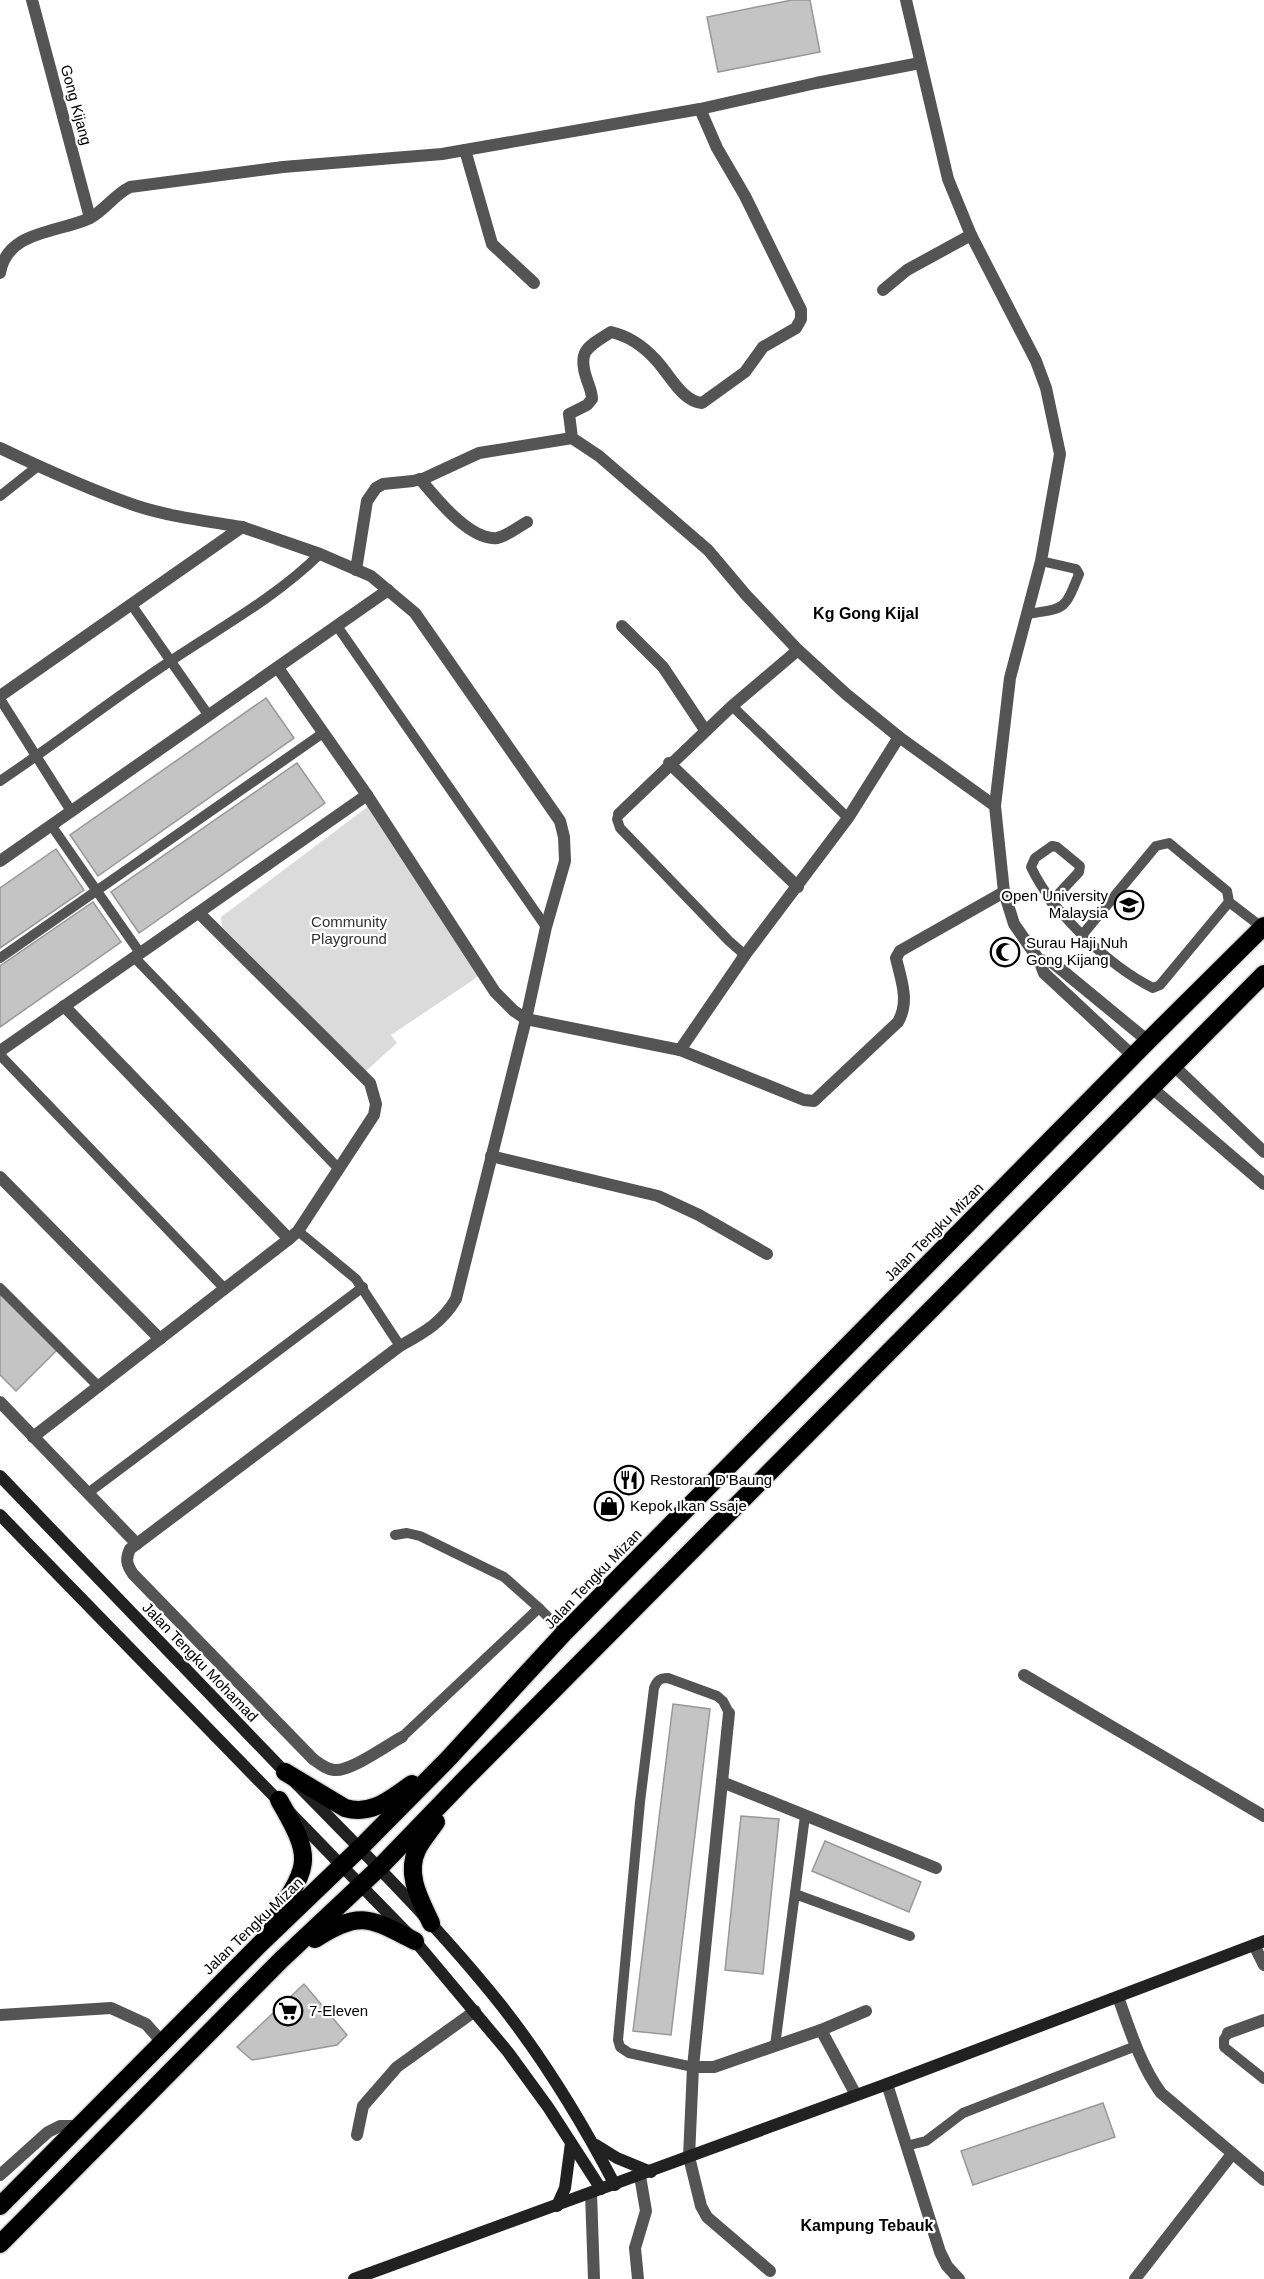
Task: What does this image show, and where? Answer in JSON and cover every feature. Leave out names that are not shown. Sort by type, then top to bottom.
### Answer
[{"type":"highway","name":"Jalan Tengku Mizan","points":[[0,2206],[259,1945],[448,1759],[564,1633],[1263,927]]},
{"type":"highway","points":[[0,2244],[281,1960],[380,1867],[1264,974]]},
{"type":"highway","points":[[285,1772],[345,1808],[364,1811],[377,1808],[448,1759]]},
{"type":"highway","points":[[431,1923],[417,1894],[413,1866],[417,1850],[466,1778]]},
{"type":"highway","points":[[259,1945],[298,1882],[303,1861],[304,1851],[299,1835],[279,1800]]},
{"type":"highway","points":[[281,1960],[332,1928],[359,1919],[375,1922],[416,1941]]},
{"type":"street","name":"Gong Kijang","points":[[32,0],[90,218]]},
{"type":"street","points":[[906,0],[948,179],[971,235],[1036,361],[1053,416],[1060,454],[1041,561],[1010,678],[995,806],[1004,892],[1014,924],[1039,960],[1044,973],[1133,1056]]},
{"type":"street","points":[[0,273],[5,257],[18,243],[90,218],[121,192],[130,188],[283,167],[442,154],[700,109],[920,63]]},
{"type":"street","points":[[572,438],[569,414],[592,399],[581,363],[583,357],[593,343],[611,332],[627,336],[643,347],[690,399],[702,403],[745,372],[763,347],[796,328],[801,319],[801,310],[745,196],[717,148],[700,109]]},
{"type":"street","points":[[465,150],[492,244],[534,283]]},
{"type":"street","points":[[883,290],[907,270],[971,235]]},
{"type":"street","points":[[356,570],[367,501],[370,495],[383,484],[420,479],[479,453],[572,438],[598,456],[708,550],[746,595],[798,650],[846,694],[899,737],[995,806]]},
{"type":"street","points":[[0,448],[137,506],[242,527],[320,554],[371,576],[415,613],[560,821],[564,837],[565,861],[546,927],[526,1019],[456,1299],[436,1324],[400,1346],[137,1544],[126,1556],[127,1564],[133,1574],[313,1759],[323,1766],[335,1770],[346,1769],[402,1737]]},
{"type":"street","points":[[420,479],[454,516],[483,535],[499,538],[527,522]]},
{"type":"street","points":[[0,698],[242,527]]},
{"type":"street","points":[[0,861],[388,590]]},
{"type":"street","points":[[622,626],[663,667],[705,730]]},
{"type":"street","points":[[619,813],[705,730],[798,650]]},
{"type":"street","points":[[278,668],[367,795],[495,992],[526,1019],[680,1050],[804,1100],[814,1101],[898,1022],[904,1012],[905,1004],[896,958],[900,951],[1004,892]]},
{"type":"street","points":[[680,1050],[745,955],[848,818],[899,737]]},
{"type":"street","points":[[669,764],[798,887]]},
{"type":"street","points":[[0,1053],[367,795]]},
{"type":"street","points":[[33,1437],[293,1235],[374,1115],[376,1104],[370,1083],[199,913]]},
{"type":"street","points":[[1039,960],[1052,962],[1148,1041]]},
{"type":"street","points":[[64,1006],[293,1235]]},
{"type":"street","points":[[1173,1065],[1264,1152]]},
{"type":"street","points":[[1152,1088],[1264,1184]]},
{"type":"street","points":[[491,1156],[658,1196],[699,1215],[767,1254]]},
{"type":"street","points":[[0,1177],[160,1339]]},
{"type":"street","points":[[0,1402],[137,1544]]},
{"type":"street","name":"Jalan Tengku Mohamad","points":[[0,1476],[285,1772],[361,1847],[431,1923],[500,2005],[534,2050],[593,2143],[615,2185]]},
{"type":"street","points":[[0,1515],[343,1864],[416,1941],[475,2011],[548,2107],[571,2143],[596,2191],[594,2279]]},
{"type":"street","points":[[1024,1675],[1264,1816]]},
{"type":"street","points":[[729,1713],[693,2067],[689,2157],[701,2205],[707,2217],[770,2271]]},
{"type":"street","points":[[722,1782],[936,1868]]},
{"type":"street","points":[[358,2278],[646,2174],[1259,1943],[1264,1965]]},
{"type":"street","points":[[1118,1997],[1150,2078],[1161,2093],[1264,2180]]},
{"type":"street","points":[[0,2014],[111,2008],[146,2024],[162,2042]]},
{"type":"street","points":[[357,2135],[363,2106],[397,2067],[475,2011]]},
{"type":"street","points":[[693,2067],[714,2067],[821,2030],[866,2011]]},
{"type":"street","points":[[1228,2033],[1264,2020]]},
{"type":"street","points":[[821,2030],[856,2095]]},
{"type":"street","points":[[887,2084],[940,2252],[959,2279]]},
{"type":"street","points":[[0,2175],[48,2132],[60,2126],[78,2126]]},
{"type":"street","points":[[557,2206],[565,2188],[571,2143]]},
{"type":"street","points":[[593,2143],[646,2174]]},
{"type":"street","points":[[1135,2279],[1232,2154]]},
{"type":"street","points":[[638,2279],[635,2248],[646,2211],[646,2174]]},
{"type":"lane","points":[[0,496],[38,466]]},
{"type":"lane","points":[[0,781],[105,705],[272,594],[320,554]]},
{"type":"lane","points":[[1027,614],[1060,609],[1067,603],[1079,574],[1076,570],[1041,561]]},
{"type":"lane","points":[[131,604],[209,716]]},
{"type":"lane","points":[[337,626],[546,927]]},
{"type":"lane","points":[[0,698],[71,811]]},
{"type":"lane","points":[[732,706],[848,818]]},
{"type":"lane","points":[[0,958],[323,732]]},
{"type":"lane","points":[[619,813],[617,819],[620,828],[745,955]]},
{"type":"lane","points":[[51,825],[97,891],[137,955],[338,1168]]},
{"type":"lane","points":[[1083,934],[1156,846],[1169,843],[1227,891],[1229,902],[1263,927]]},
{"type":"lane","points":[[1051,902],[1079,872],[1080,866],[1057,847],[1052,846],[1035,858],[1031,867],[1051,902],[1083,934],[1135,979],[1153,988],[1160,985],[1229,902]]},
{"type":"lane","points":[[0,1053],[225,1289]]},
{"type":"lane","points":[[293,1235],[356,1279],[400,1346]]},
{"type":"lane","points":[[88,1493],[363,1287]]},
{"type":"lane","points":[[0,1288],[99,1387]]},
{"type":"lane","points":[[395,1535],[407,1533],[420,1536],[504,1577],[564,1633]]},
{"type":"lane","points":[[402,1737],[539,1608]]},
{"type":"lane","points":[[693,2067],[629,2053],[620,2047],[618,2040],[640,1802],[654,1688],[657,1681],[661,1678],[668,1678],[717,1696],[723,1701],[729,1713]]},
{"type":"lane","points":[[775,2046],[805,1816]]},
{"type":"lane","points":[[795,1894],[910,1936]]},
{"type":"lane","points":[[1228,2033],[1224,2039],[1224,2047],[1264,2079]]},
{"type":"lane","points":[[906,2146],[926,2141],[963,2113],[1136,2046]]},
{"type":"green space","name":"Community Playground","points":[[370,805],[479,976],[391,1035],[397,1043],[366,1071],[222,927],[221,917]]},
{"type":"building","points":[[792,0],[810,0],[820,52],[718,72],[707,17]]},
{"type":"building","points":[[266,698],[294,738],[98,876],[70,835]]},
{"type":"building","points":[[297,763],[325,803],[139,933],[111,892]]},
{"type":"building","points":[[56,849],[84,890],[0,948],[0,888]]},
{"type":"building","points":[[93,902],[121,942],[0,1027],[0,966]]},
{"type":"building","points":[[0,1290],[59,1348],[16,1391],[0,1375]]},
{"type":"building","points":[[673,1704],[710,1709],[671,2035],[633,2031]]},
{"type":"building","points":[[741,1816],[779,1819],[763,1974],[725,1970]]},
{"type":"building","points":[[825,1841],[921,1882],[909,1912],[812,1871]]},
{"type":"building","points":[[304,1984],[347,2035],[337,2045],[252,2060],[237,2047]]},
{"type":"building","points":[[1103,2103],[1115,2137],[973,2185],[961,2151]]},
{"type":"place","name":"Open University Malaysia","points":[[1129,905]]},
{"type":"place","name":"Surau Haji Nuh Gong Kijang","points":[[1005,952]]},
{"type":"place","name":"Restoran D'Baung","points":[[629,1480]]},
{"type":"place","name":"Kepok Ikan Ssaje","points":[[609,1506]]},
{"type":"place","name":"7-Eleven","points":[[288,2011]]},
{"type":"district","name":"Kg Gong Kijal","points":[[866,613]]},
{"type":"district","name":"Kampung Tebauk","points":[[867,2225]]}]
